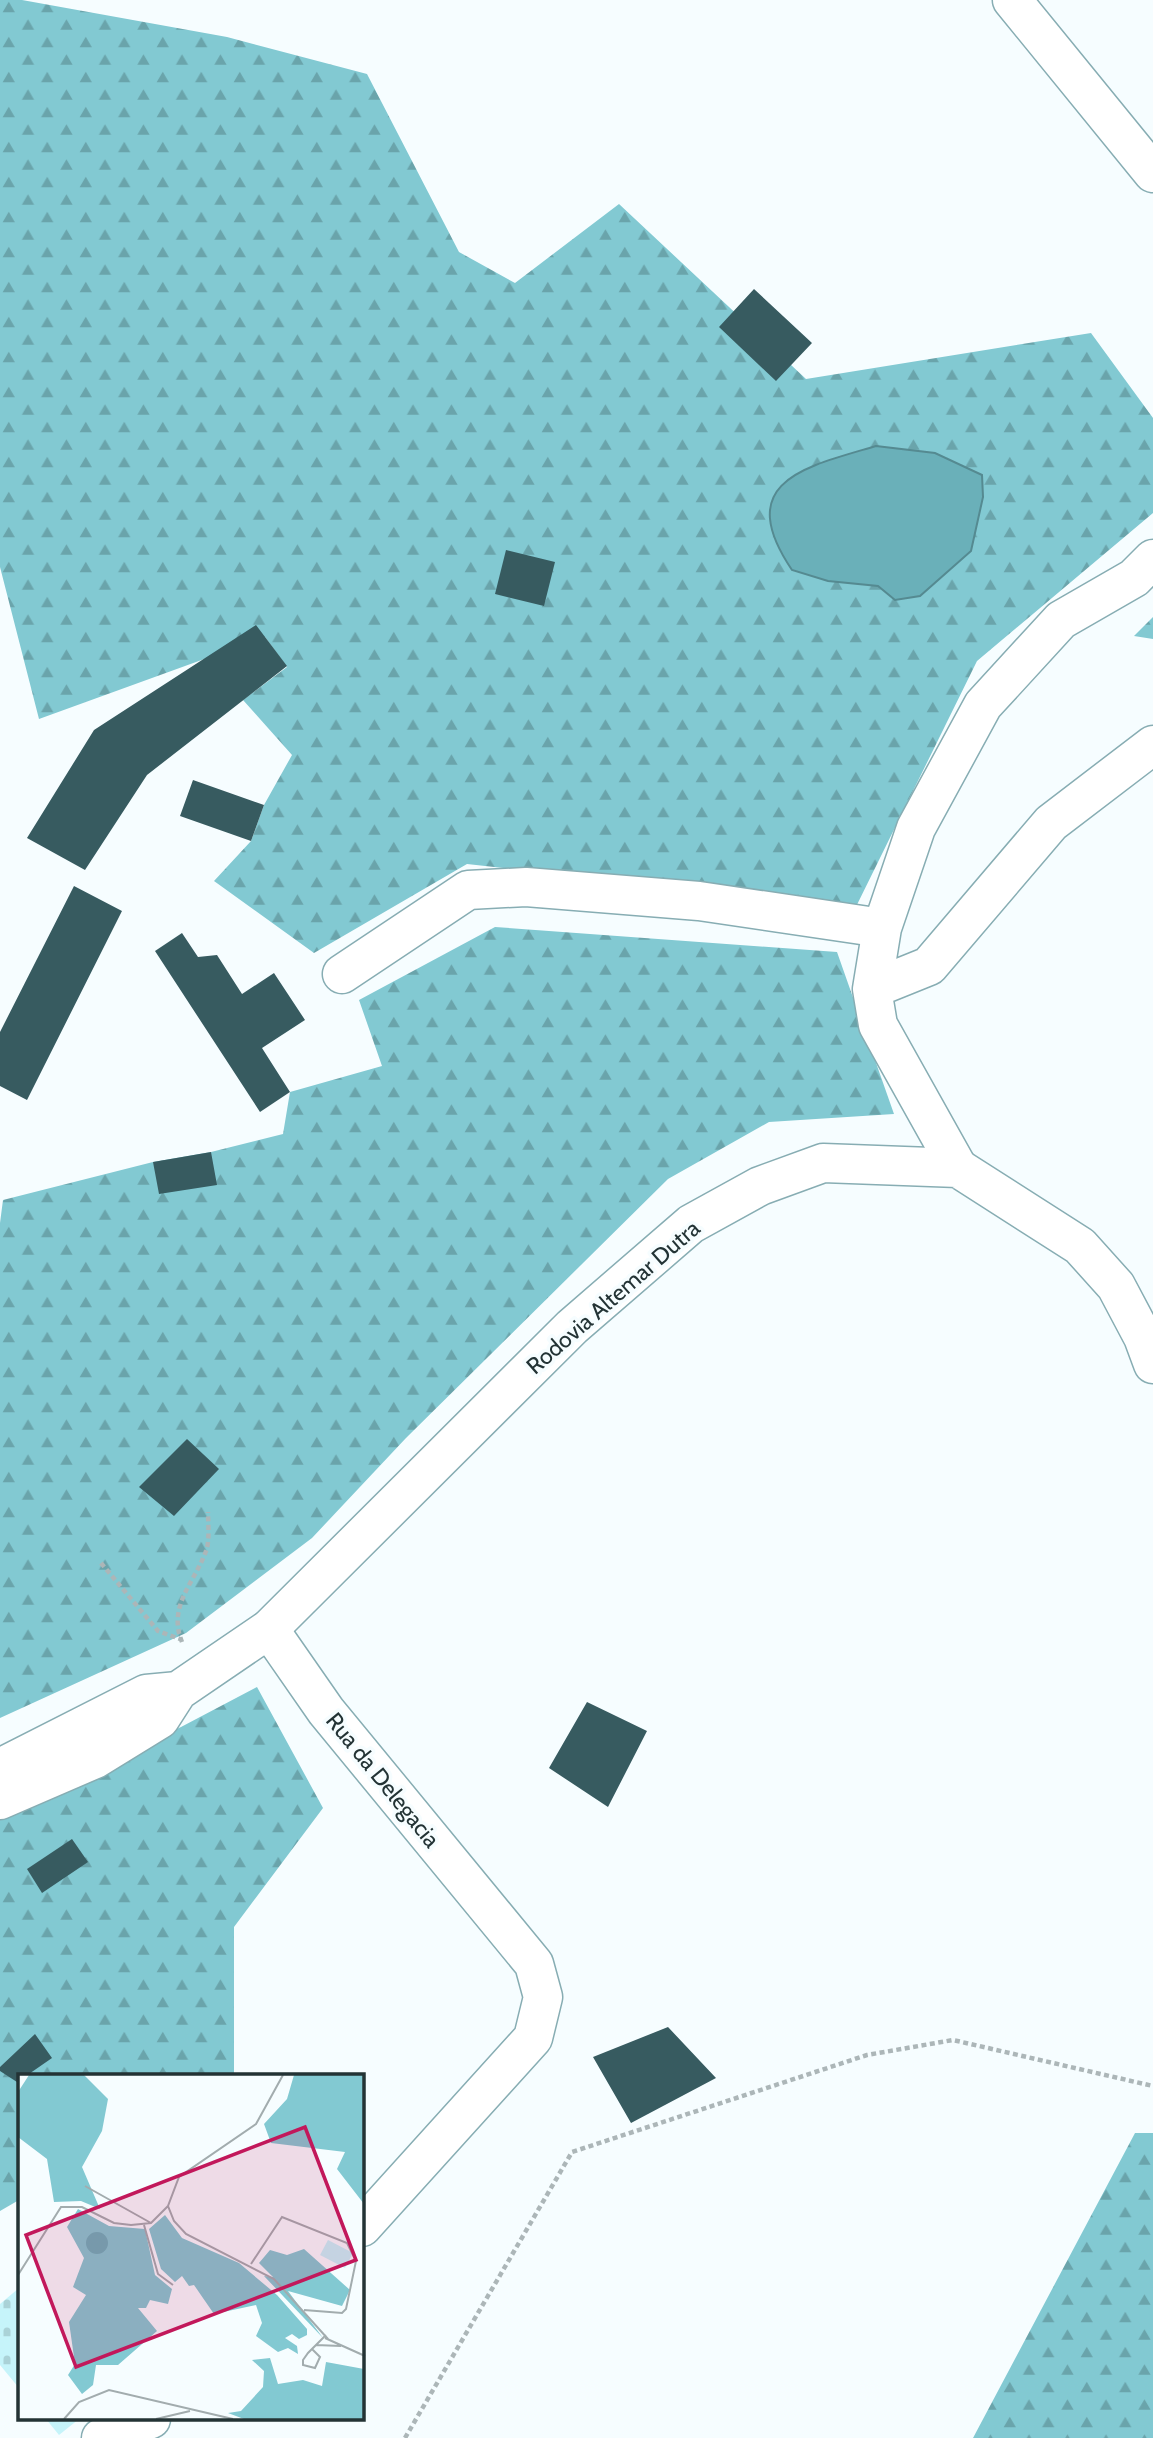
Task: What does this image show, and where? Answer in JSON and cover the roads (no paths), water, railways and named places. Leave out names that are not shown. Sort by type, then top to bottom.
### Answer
[{"type":"street","points":[[1012,0],[1153,173]]},
{"type":"street","points":[[1153,559],[1134,578],[1060,620],[983,705],[916,828],[882,928],[872,989],[878,1025],[958,1168],[1080,1246],[1116,1286],[1143,1337],[1153,1364]]},
{"type":"street","points":[[872,989],[929,966],[1051,823],[1153,745]]},
{"type":"street","points":[[342,974],[468,890],[526,887],[699,901],[882,928]]},
{"type":"street","name":"Rodovia Altemar Dutra","points":[[187,1685],[270,1629],[572,1327],[691,1224],[760,1186],[823,1163],[958,1168]]},
{"type":"street","name":"Rua da Delegacia","points":[[270,1629],[326,1711],[534,1964],[542,1997],[533,2038],[364,2225]]},
{"type":"street","points":[[0,1768],[146,1694],[187,1685]]},
{"type":"street","points":[[0,1800],[47,1782],[122,1743],[160,1719],[187,1685]]},
{"type":"street","points":[[102,2438],[148,2420]]}]
